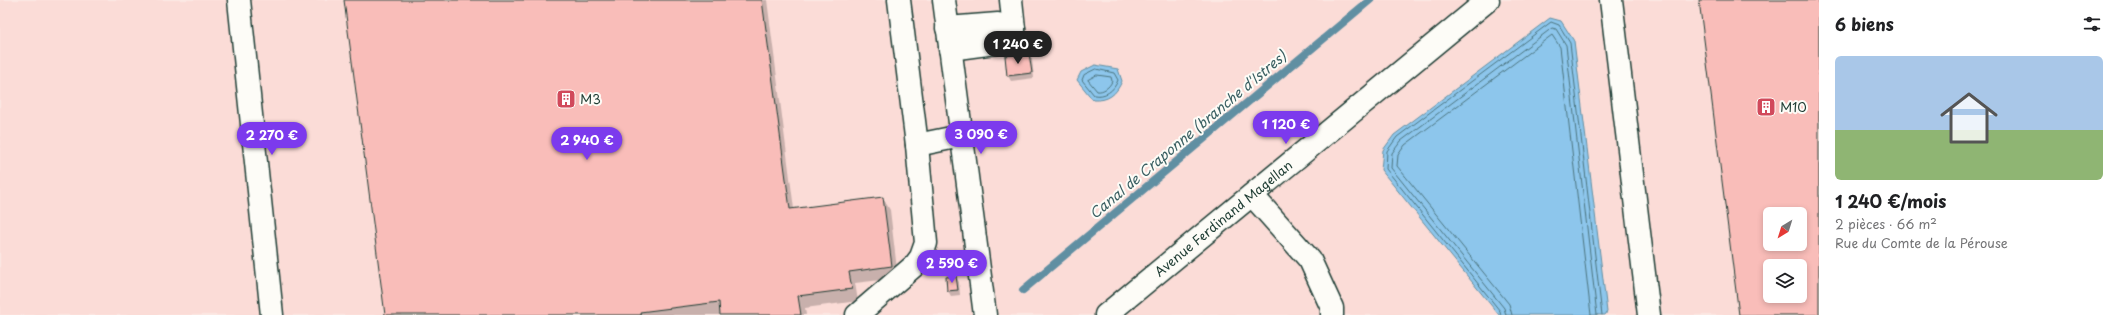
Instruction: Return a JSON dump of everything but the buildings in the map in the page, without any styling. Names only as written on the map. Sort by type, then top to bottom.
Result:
[{"type":"street","points":[[239,0],[272,315]]},
{"type":"street","points":[[857,315],[915,265],[924,250],[926,243],[917,145],[899,0]]},
{"type":"street","points":[[944,0],[984,315]]},
{"type":"street","points":[[949,39],[1002,42],[1014,29],[1011,0]]},
{"type":"street","name":"Avenue Ferdinand Magellan","points":[[1106,315],[1488,0]]},
{"type":"street","points":[[1612,0],[1649,315]]},
{"type":"street","points":[[917,145],[961,136]]},
{"type":"street","points":[[1252,195],[1310,260],[1332,308],[1332,315]]},
{"type":"shaded area","points":[[0,0],[1819,0],[1819,315],[0,315]]},
{"type":"water","points":[[1550,18],[1561,21],[1574,41],[1607,312],[1605,315],[1499,315],[1381,170],[1383,150],[1394,135]]},
{"type":"water","points":[[1095,65],[1118,69],[1122,81],[1117,90],[1111,96],[1098,100],[1093,100],[1077,80],[1081,72]]},
{"type":"waterway","name":"Canal de Craponne (branche d'Istres)","points":[[1023,290],[1370,0]]},
{"type":"place","name":"M3","points":[[566,99]]},
{"type":"place","name":"M10","points":[[1766,107]]}]
